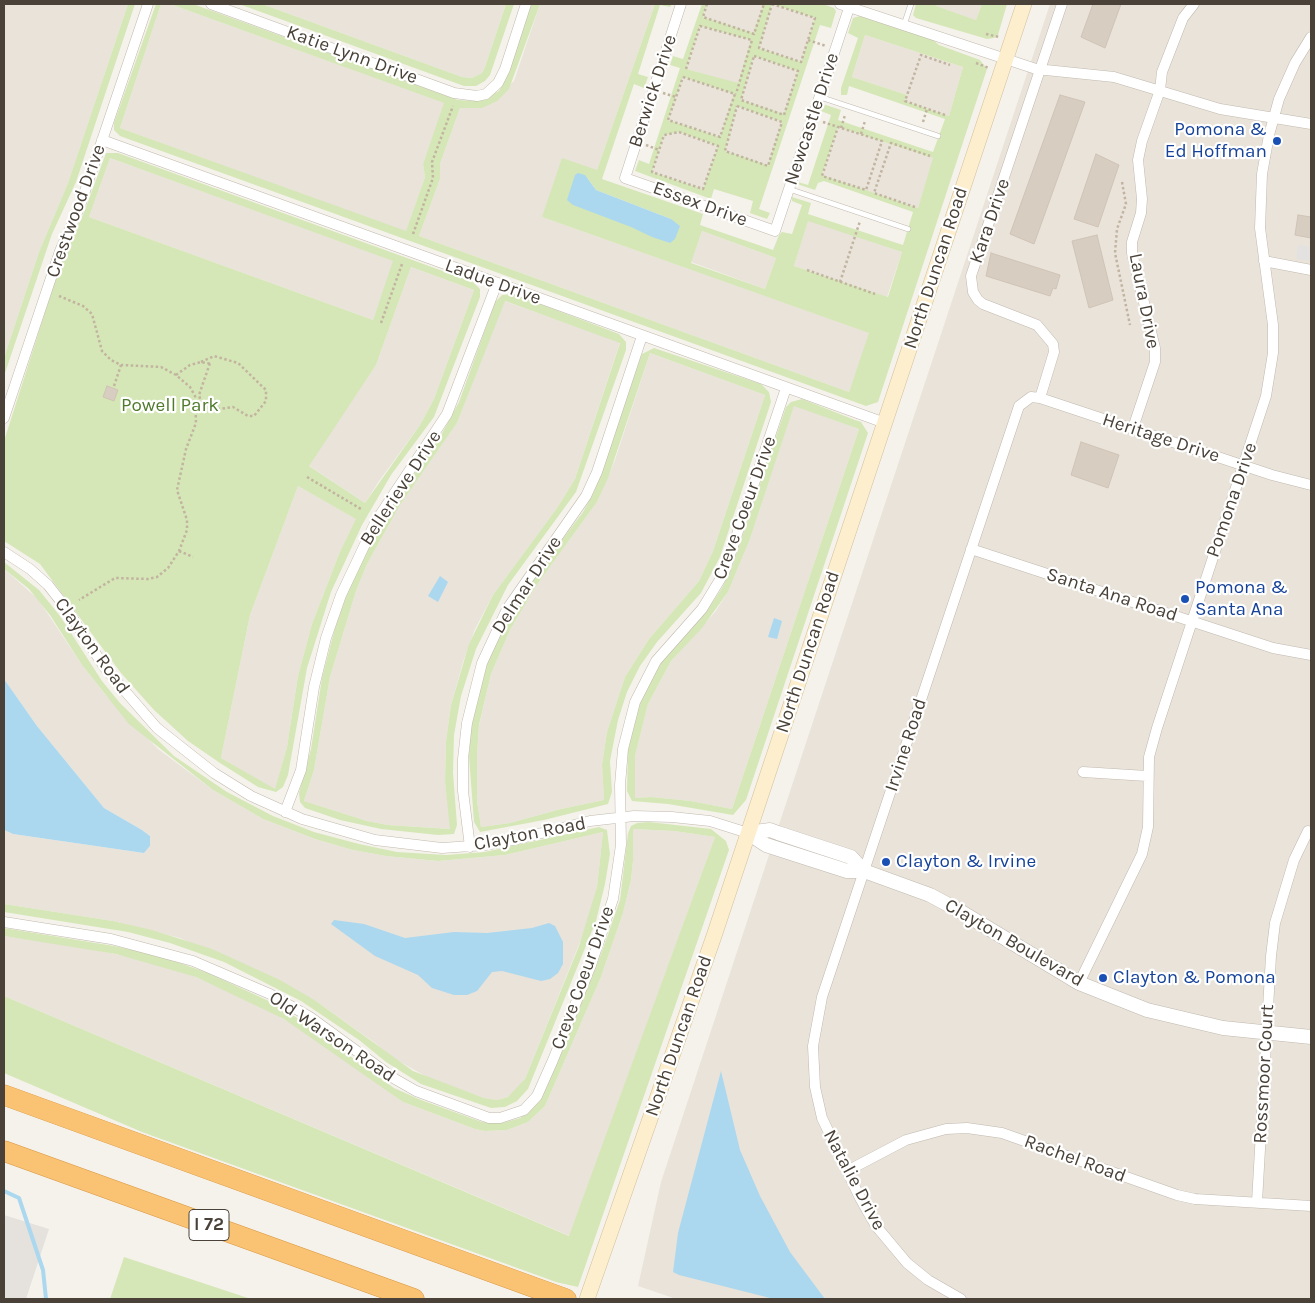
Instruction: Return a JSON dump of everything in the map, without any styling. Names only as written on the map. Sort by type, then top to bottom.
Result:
[{"type":"highway","points":[[4,1095],[566,1299]]},
{"type":"highway","name":"I 72","points":[[8,1153],[414,1299]]},
{"type":"main road","name":"North Duncan Road","points":[[587,1299],[714,936],[1024,4]]},
{"type":"street","name":"Crestwood Drive","points":[[4,418],[60,251],[80,206],[148,4]]},
{"type":"street","name":"Katie Lynn Drive","points":[[211,4],[454,93],[478,96],[493,89],[505,69],[526,4]]},
{"type":"street","name":"Berwick Drive","points":[[625,178],[681,4]]},
{"type":"street","name":"Kara Drive","points":[[1040,398],[1054,352],[1050,338],[1037,325],[983,304],[973,292],[971,276],[1062,4]]},
{"type":"street","name":"Laura Drive","points":[[1133,428],[1155,362],[1155,348],[1132,253],[1132,242],[1140,213],[1138,160],[1142,141],[1160,90],[1161,75],[1183,18],[1194,4]]},
{"type":"street","points":[[845,6],[1040,69],[1114,77],[1205,105],[1273,119],[1311,124]]},
{"type":"street","name":"Newcastle Drive","points":[[775,231],[835,49],[845,6]]},
{"type":"street","name":"Pomona Drive","points":[[1079,983],[1142,854],[1148,827],[1147,776],[1156,728],[1266,396],[1273,353],[1272,318],[1264,262],[1260,200],[1262,174],[1273,119],[1282,90],[1311,37]]},
{"type":"street","name":"Ladue Drive","points":[[102,140],[885,423]]},
{"type":"street","name":"Essex Drive","points":[[625,178],[775,231]]},
{"type":"street","points":[[1264,262],[1311,270]]},
{"type":"street","name":"Bellerieve Drive","points":[[285,812],[301,770],[314,687],[326,638],[341,595],[376,520],[447,414],[497,283]]},
{"type":"street","name":"Delmar Drive","points":[[470,846],[464,791],[463,759],[466,723],[482,663],[507,609],[586,496],[597,472],[642,336]]},
{"type":"street","name":"Creve Coeur Drive","points":[[514,1115],[524,1110],[537,1096],[604,932],[619,865],[622,749],[634,702],[656,661],[702,609],[724,573],[786,388]]},
{"type":"street","name":"Heritage Drive","points":[[1040,398],[1311,485]]},
{"type":"street","name":"Irvine Road","points":[[820,1112],[814,1072],[813,1046],[822,997],[1019,406],[1025,399],[1040,398]]},
{"type":"street","name":"Santa Ana Road","points":[[971,549],[1273,648],[1311,655]]},
{"type":"street","name":"Clayton Road","points":[[4,552],[30,569],[48,585],[66,608],[105,668],[157,728],[214,773],[251,796],[285,812],[332,829],[375,840],[407,845],[470,846],[518,840],[590,821],[620,817],[682,818],[710,821],[748,833]]},
{"type":"street","points":[[1083,772],[1147,776]]},
{"type":"street","name":"Clayton Boulevard","points":[[748,833],[770,830],[851,857],[864,871],[906,885],[958,910],[1079,983],[1147,1010],[1184,1021],[1268,1034],[1311,1037]]},
{"type":"street","name":"Rossmoor Court","points":[[1257,1202],[1271,956],[1275,923],[1294,860],[1308,831]]},
{"type":"street","name":"Old Warson Road","points":[[4,922],[111,938],[193,961],[270,994],[302,1012],[345,1041],[395,1079],[416,1091],[490,1118],[514,1115]]},
{"type":"street","name":"Natalie Drive","points":[[820,1112],[827,1131],[847,1171],[876,1226],[889,1244],[907,1263],[928,1280],[962,1299]]},
{"type":"street","name":"Rachel Road","points":[[847,1171],[906,1140],[946,1129],[967,1128],[1002,1133],[1178,1195],[1195,1199],[1311,1206]]},
{"type":"lane","points":[[904,25],[911,4]]},
{"type":"lane","points":[[820,96],[938,136]]},
{"type":"lane","points":[[789,189],[908,229]]},
{"type":"path","points":[[707,4],[703,17],[754,34],[764,4]]},
{"type":"path","points":[[772,4],[816,18],[808,40],[801,62],[759,48],[772,4]]},
{"type":"path","points":[[686,69],[700,26],[752,40],[738,84],[740,84],[720,137],[668,120],[683,77],[735,94],[730,109]]},
{"type":"path","points":[[808,40],[835,49]]},
{"type":"path","points":[[945,115],[905,101],[921,55],[950,65]]},
{"type":"path","points":[[754,56],[798,71],[784,115],[741,100],[745,83],[754,56]]},
{"type":"path","points":[[740,84],[745,83]]},
{"type":"path","points":[[413,234],[433,178],[432,162],[453,106]]},
{"type":"path","points":[[737,106],[782,122],[768,166],[725,152],[737,106]]},
{"type":"path","points":[[812,119],[840,127],[882,141],[866,190],[822,176],[840,127],[848,106]]},
{"type":"path","points":[[920,130],[927,109]]},
{"type":"path","points":[[861,134],[868,112]]},
{"type":"path","points":[[679,132],[718,146],[703,189],[652,172],[664,135],[679,132]]},
{"type":"path","points":[[915,206],[874,193],[891,143],[930,156]]},
{"type":"path","points":[[840,282],[862,214]]},
{"type":"path","points":[[381,323],[402,264]]},
{"type":"path","points":[[807,270],[875,294]]},
{"type":"path","points":[[59,296],[83,306],[92,314],[102,350],[111,360],[120,365],[161,367],[176,375],[190,387],[206,408],[218,410],[233,407],[250,417],[262,409],[267,395],[266,390],[238,363],[214,356],[190,365],[176,375]]},
{"type":"path","points":[[79,600],[115,578],[148,579],[156,577],[168,568],[179,551],[187,530],[187,520],[177,490],[186,449],[196,423],[197,396],[211,364],[201,362]]},
{"type":"path","points":[[114,386],[120,365]]},
{"type":"path","points":[[307,477],[361,509]]},
{"type":"path","points":[[179,551],[188,557],[193,557]]},
{"type":"shaded area","points":[[4,4],[128,4],[68,183],[39,252],[4,358]]},
{"type":"shaded area","points":[[161,4],[170,4],[445,103],[423,164],[425,177],[406,232],[120,128]]},
{"type":"shaded area","points":[[262,4],[506,4],[485,67],[482,73],[472,78],[462,77]]},
{"type":"shaded area","points":[[540,4],[655,4],[597,170],[542,217],[870,333],[849,392],[419,236],[440,179],[440,164],[460,108],[482,108],[514,81]]},
{"type":"shaded area","points":[[707,4],[764,4],[754,34],[703,17]]},
{"type":"shaded area","points":[[772,4],[815,18],[801,62],[759,48]]},
{"type":"shaded area","points":[[936,4],[982,4],[976,20],[935,6]]},
{"type":"shaded area","points":[[1050,4],[1311,4],[1311,1299],[676,1299],[638,1286],[661,1182]]},
{"type":"shaded area","points":[[700,26],[752,40],[738,84],[686,69]]},
{"type":"shaded area","points":[[865,35],[963,67],[949,116],[905,101],[907,95],[852,77]]},
{"type":"shaded area","points":[[754,56],[798,71],[784,115],[741,100]]},
{"type":"shaded area","points":[[683,77],[735,94],[720,137],[668,120]]},
{"type":"shaded area","points":[[737,106],[782,122],[768,166],[725,151]]},
{"type":"shaded area","points":[[838,127],[934,158],[918,208],[822,176]]},
{"type":"shaded area","points":[[679,132],[718,146],[703,189],[652,172],[664,135]]},
{"type":"shaded area","points":[[110,158],[394,261],[373,320],[89,217]]},
{"type":"shaded area","points":[[808,220],[902,252],[887,297],[794,266]]},
{"type":"shaded area","points":[[702,231],[776,258],[765,289],[691,262]]},
{"type":"shaded area","points":[[1298,245],[1311,247],[1311,261],[1296,259]]},
{"type":"shaded area","points":[[411,267],[474,290],[434,399],[420,425],[365,503],[308,465],[376,365]]},
{"type":"shaded area","points":[[504,301],[620,342],[575,479],[557,508],[493,595],[475,629],[463,662],[451,705],[446,741],[445,782],[451,829],[388,825],[367,821],[304,801],[314,770],[330,677],[356,591],[367,564],[400,505],[457,423]]},
{"type":"shaded area","points":[[650,353],[765,395],[713,551],[699,581],[649,639],[625,677],[607,732],[602,765],[604,800],[510,823],[481,827],[477,801],[477,756],[479,726],[491,674],[510,630],[536,586],[597,502],[615,460]]},
{"type":"shaded area","points":[[794,405],[859,429],[732,809],[691,801],[651,797],[635,798],[635,756],[648,704],[671,661],[715,612],[728,592],[750,539]]},
{"type":"shaded area","points":[[298,486],[357,519],[339,554],[312,624],[298,676],[287,747],[275,790],[221,758],[250,615]]},
{"type":"shaded area","points":[[4,569],[38,599],[82,665],[105,694],[158,749],[213,790],[263,819],[315,839],[353,850],[386,856],[438,861],[505,855],[603,832],[597,887],[590,917],[525,1079],[518,1089],[508,1097],[497,1100],[484,1098],[429,1078],[393,1058],[316,1001],[180,938],[113,921],[4,904],[4,830],[13,834],[144,853],[150,846],[150,836],[104,808],[37,726],[4,679]]},
{"type":"shaded area","points":[[633,829],[674,831],[715,837],[570,1236],[4,996],[4,936],[82,947],[148,961],[196,977],[263,1007],[308,1033],[403,1102],[475,1129],[485,1131],[507,1130],[528,1122],[545,1106],[601,977],[623,913],[631,880]]},
{"type":"shaded area","points":[[4,1215],[49,1229],[26,1299],[4,1299]]},
{"type":"green space","points":[[128,4],[135,4],[76,182],[52,234],[4,376],[4,358],[39,252],[68,183]]},
{"type":"green space","points":[[156,4],[161,4],[120,128],[406,231],[425,177],[423,164],[444,103],[170,4],[193,4],[458,100],[475,101],[499,91],[506,78],[531,4],[540,4],[509,89],[497,101],[482,108],[460,108],[440,164],[440,179],[419,236],[849,392],[869,333],[542,217],[562,158],[597,170],[655,4],[672,4],[670,7],[660,5],[638,74],[648,77],[644,88],[634,84],[602,179],[703,214],[700,225],[773,250],[782,232],[792,234],[802,205],[792,201],[792,197],[811,203],[808,214],[903,245],[913,212],[824,181],[818,183],[815,190],[797,184],[798,182],[808,185],[831,115],[821,111],[823,104],[841,110],[838,120],[933,152],[945,119],[849,86],[847,95],[841,95],[841,88],[858,38],[848,33],[853,18],[860,16],[933,40],[939,45],[980,60],[987,69],[878,402],[866,406],[120,136],[114,130],[114,123]],"holes":[[[865,35],[963,67],[949,116],[905,101],[907,95],[852,77]],[[838,127],[933,158],[918,208],[822,175]],[[585,175],[596,190],[671,219],[670,243],[611,218]],[[808,221],[902,252],[888,297],[794,266]],[[702,231],[776,258],[765,289],[691,263]]]},
{"type":"green space","points":[[239,4],[262,4],[462,77],[472,78],[482,73],[485,67],[506,4],[514,4],[490,75],[485,81],[476,86],[464,86]]},
{"type":"green space","points":[[702,4],[707,4],[703,17],[753,33],[764,4],[772,4],[823,4],[834,8],[836,11],[831,28],[820,25],[759,209],[770,213],[767,219],[750,213],[753,201],[714,189],[711,199],[635,171],[639,160],[649,164],[680,68],[670,65],[673,56],[683,59]],"holes":[[[772,4],[815,18],[801,62],[759,48]],[[700,26],[751,40],[738,83],[686,69]],[[754,56],[798,71],[784,114],[741,100]],[[683,77],[734,94],[720,137],[668,120]],[[737,106],[782,122],[768,165],[725,151]],[[679,132],[718,146],[703,189],[652,172],[664,135]]]},
{"type":"green space","points":[[916,4],[936,4],[936,6],[976,20],[982,4],[1007,4],[998,35],[987,39],[916,18],[913,15]]},
{"type":"green space","name":"Powell Park","points":[[106,153],[118,153],[473,282],[480,289],[480,297],[434,417],[391,475],[362,525],[331,592],[307,668],[288,775],[283,787],[276,792],[258,787],[220,763],[188,741],[154,710],[121,673],[40,564],[4,541],[4,441],[63,256],[83,215]],"holes":[[[110,158],[393,261],[373,320],[89,217]],[[411,267],[474,290],[434,399],[420,425],[365,503],[309,466],[376,365]],[[298,486],[356,519],[339,554],[312,624],[298,676],[287,747],[275,789],[221,758],[250,615]]]},
{"type":"green space","points":[[514,294],[619,334],[626,342],[626,350],[576,492],[508,585],[476,649],[461,696],[454,735],[453,773],[457,825],[454,834],[438,835],[381,829],[340,820],[305,808],[300,802],[299,793],[311,749],[322,678],[336,624],[352,580],[384,517],[440,437],[459,402],[495,302],[502,295]],"holes":[[[505,301],[620,343],[575,479],[557,508],[493,595],[469,644],[451,705],[446,741],[445,782],[450,829],[388,825],[367,821],[304,801],[314,770],[330,677],[356,591],[367,564],[400,505],[457,423]]]},
{"type":"green space","points":[[654,348],[761,384],[769,392],[771,402],[720,557],[701,593],[657,642],[640,666],[627,692],[618,720],[610,761],[612,792],[608,804],[544,820],[480,832],[474,822],[469,756],[471,726],[484,673],[493,647],[525,589],[583,512],[594,492],[642,354]],"holes":[[[650,353],[765,395],[713,551],[699,581],[649,639],[625,677],[607,732],[602,765],[604,800],[510,823],[481,827],[477,801],[479,725],[491,674],[510,630],[536,586],[597,502],[608,478]]]},
{"type":"green space","points":[[802,399],[861,422],[868,433],[746,800],[733,815],[668,804],[632,801],[627,791],[628,747],[638,706],[657,666],[708,609],[722,588],[732,567],[786,407],[791,402]],"holes":[[[794,406],[859,429],[732,809],[691,801],[651,797],[635,798],[635,756],[648,704],[671,661],[702,628],[728,592],[750,539]]]},
{"type":"green space","points":[[4,562],[39,590],[60,616],[102,681],[120,703],[174,756],[227,792],[273,816],[314,832],[359,844],[397,852],[446,855],[485,852],[599,827],[607,830],[610,854],[596,921],[528,1089],[517,1101],[505,1107],[491,1108],[421,1084],[386,1062],[359,1040],[301,1001],[224,962],[170,943],[128,932],[4,912],[4,904],[113,921],[152,930],[212,949],[280,980],[316,1001],[413,1071],[484,1098],[497,1100],[508,1097],[525,1079],[579,946],[597,887],[603,832],[505,855],[438,861],[386,856],[353,850],[315,839],[263,819],[213,790],[129,724],[82,665],[50,615],[29,589],[4,569]]},
{"type":"green space","points":[[649,822],[711,829],[726,841],[729,850],[578,1287],[556,1282],[142,1132],[4,1073],[4,996],[569,1236],[715,837],[674,831],[633,829],[631,880],[623,913],[601,977],[545,1106],[528,1122],[507,1130],[485,1131],[475,1129],[403,1102],[284,1019],[196,977],[116,954],[4,936],[4,928],[114,946],[160,956],[208,973],[271,1002],[299,1019],[394,1088],[482,1122],[502,1123],[520,1118],[540,1101],[601,954],[620,900],[628,833],[631,826],[637,823]]},
{"type":"green space","points":[[124,1257],[251,1299],[110,1299]]},
{"type":"water","points":[[578,173],[585,175],[596,190],[671,219],[680,226],[675,239],[670,243],[652,237],[573,205],[567,200],[575,175]]},
{"type":"water","points":[[440,576],[448,582],[438,602],[428,596]]},
{"type":"water","points":[[774,618],[782,621],[777,639],[768,637]]},
{"type":"water","points":[[4,679],[37,726],[104,808],[150,836],[150,846],[144,853],[13,834],[4,830]]},
{"type":"water","points":[[334,920],[364,924],[405,938],[454,932],[487,933],[532,928],[549,923],[555,926],[563,942],[563,964],[558,973],[550,979],[541,981],[502,971],[492,972],[477,991],[467,995],[454,995],[432,988],[418,975],[375,956],[331,924]]},
{"type":"water","points":[[721,1071],[740,1150],[760,1196],[790,1252],[825,1299],[774,1299],[673,1272],[678,1233]]},
{"type":"building","points":[[1093,4],[1121,4],[1105,48],[1081,37]]},
{"type":"building","points":[[1060,95],[1085,102],[1034,244],[1010,234]]},
{"type":"building","points":[[1096,154],[1119,165],[1098,227],[1074,219]]},
{"type":"building","points":[[1298,215],[1311,217],[1311,238],[1295,235]]},
{"type":"building","points":[[1097,235],[1113,300],[1089,308],[1072,241]]},
{"type":"building","points":[[991,253],[1060,275],[1056,289],[1053,288],[1050,296],[986,276]]},
{"type":"building","points":[[107,386],[118,390],[114,401],[103,397]]},
{"type":"building","points":[[1081,442],[1119,455],[1108,488],[1071,475]]},
{"type":"waterway","points":[[4,1191],[19,1198],[43,1270],[46,1299]]},
{"type":"place","name":"Pomona & Ed Hoffman","points":[[1277,141]]},
{"type":"place","name":"Pomona & Santa Ana","points":[[1185,599]]},
{"type":"place","name":"Clayton & Irvine","points":[[886,862]]},
{"type":"place","name":"Clayton & Pomona","points":[[1103,978]]}]
